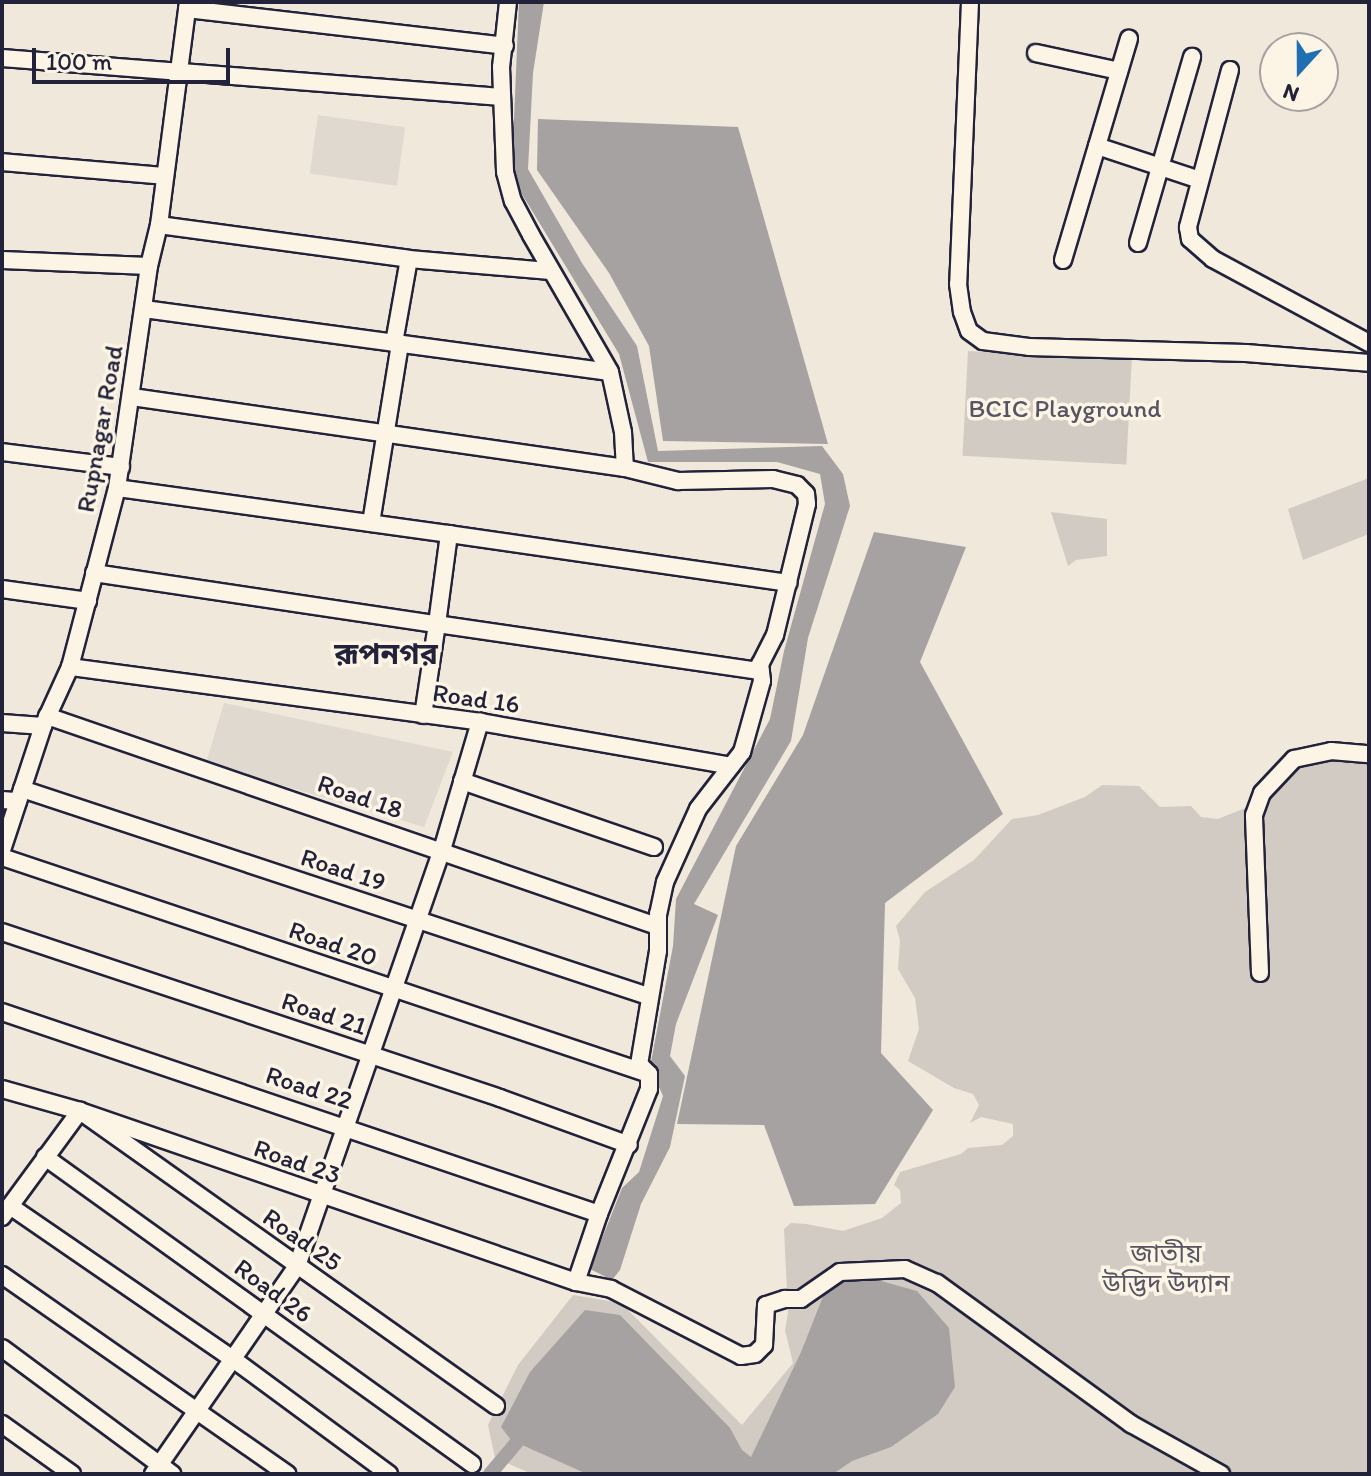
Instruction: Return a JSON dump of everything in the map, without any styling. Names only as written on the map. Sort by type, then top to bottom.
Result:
[{"type":"street","points":[[508,2],[501,67],[505,172],[513,201],[610,372],[623,432],[625,468]]},
{"type":"street","points":[[970,2],[958,284],[962,312],[969,331],[983,341],[1014,346],[1246,353],[1369,363]]},
{"type":"street","points":[[188,6],[505,46]]},
{"type":"street","name":"Rupnagar Road","points":[[2,850],[14,797],[70,667],[117,488],[149,266],[159,225],[188,6]]},
{"type":"street","points":[[1063,260],[1129,39]]},
{"type":"street","points":[[1036,53],[1119,71]]},
{"type":"street","points":[[1138,243],[1192,57]]},
{"type":"street","points":[[3,62],[181,70],[501,97]]},
{"type":"street","points":[[1230,70],[1188,227],[1190,239],[1200,250],[1369,343]]},
{"type":"street","points":[[1097,146],[1200,180]]},
{"type":"street","points":[[2,162],[164,176]]},
{"type":"street","points":[[159,225],[409,259],[550,271]]},
{"type":"street","points":[[371,523],[409,259]]},
{"type":"street","points":[[2,260],[149,266]]},
{"type":"street","points":[[144,309],[610,372]]},
{"type":"street","points":[[132,397],[625,468],[678,481],[761,479],[797,485],[806,494],[807,504],[788,583],[775,635],[760,664],[762,681],[742,752],[698,809],[665,882],[657,926],[658,951],[639,1064],[649,1074],[649,1089],[599,1214],[576,1282]]},
{"type":"street","points":[[2,452],[121,467]]},
{"type":"street","points":[[117,488],[788,583]]},
{"type":"street","points":[[423,715],[449,534]]},
{"type":"street","points":[[94,573],[761,671]]},
{"type":"street","points":[[2,589],[88,601]]},
{"type":"street","name":"Road 16","points":[[70,667],[480,722],[731,766]]},
{"type":"street","name":"Road 18","points":[[2,723],[45,721],[442,850],[657,926]]},
{"type":"street","points":[[2,1348],[161,1471],[197,1408],[297,1266],[442,850],[480,722]]},
{"type":"street","points":[[1260,973],[1254,815],[1262,793],[1294,759],[1331,751],[1369,754]]},
{"type":"street","points":[[462,781],[654,847]]},
{"type":"street","name":"Road 19","points":[[14,797],[416,919],[648,996]]},
{"type":"street","name":"Road 20","points":[[2,857],[649,1074]]},
{"type":"street","name":"Road 21","points":[[2,932],[372,1055],[629,1145]]},
{"type":"street","name":"Road 22","points":[[2,1012],[347,1126],[599,1214]]},
{"type":"street","name":"Road 23","points":[[2,1089],[80,1111],[576,1282],[611,1289],[741,1356],[755,1354],[764,1345],[766,1305],[785,1299],[801,1299],[840,1272],[905,1269],[948,1290],[1131,1424],[1221,1474]]},
{"type":"street","points":[[80,1111],[6,1212],[233,1359],[389,1474]]},
{"type":"street","name":"Road 25","points":[[80,1111],[496,1406]]},
{"type":"street","name":"Road 26","points":[[45,1157],[472,1464]]},
{"type":"street","points":[[2,1275],[197,1408],[287,1474]]},
{"type":"street","points":[[2,1424],[72,1474]]},
{"type":"shaded area","points":[[519,2],[544,2],[533,73],[528,169],[582,263],[637,346],[658,451],[822,446],[843,474],[850,506],[808,638],[791,741],[694,904],[718,915],[676,1024],[670,1056],[685,1076],[670,1147],[641,1204],[620,1270],[612,1280],[590,1269],[622,1188],[639,1172],[663,1096],[650,1067],[673,946],[676,899],[770,719],[784,651],[825,504],[820,474],[777,462],[648,462],[619,354],[517,186],[512,165]]},
{"type":"shaded area","points":[[318,115],[405,127],[397,186],[310,173]]},
{"type":"shaded area","points":[[538,119],[738,127],[828,444],[663,441],[649,346],[609,273],[537,170]]},
{"type":"shaded area","points":[[874,532],[966,547],[920,662],[1003,814],[885,903],[881,1053],[933,1110],[875,1204],[794,1206],[764,1125],[677,1124],[736,846],[803,735]]},
{"type":"shaded area","points":[[224,703],[453,752],[424,827],[206,763]]},
{"type":"shaded area","points":[[848,1279],[881,1281],[917,1291],[949,1328],[955,1387],[938,1414],[891,1447],[852,1461],[833,1474],[587,1474],[511,1440],[501,1427],[530,1372],[585,1310],[620,1315],[730,1428],[742,1450],[751,1457],[801,1352],[826,1289]]},
{"type":"green space","name":"BCIC Playground","points":[[968,351],[1132,360],[1126,464],[963,456]]},
{"type":"green space","points":[[1369,478],[1369,534],[1303,560],[1288,509]]},
{"type":"green space","points":[[1051,512],[1107,519],[1107,556],[1076,560],[1068,566]]},
{"type":"green space","name":"জাতীয় উদ্ভিদ উদ্যান","points":[[1312,758],[1369,760],[1369,1474],[532,1474],[495,1458],[488,1425],[518,1365],[573,1295],[621,1303],[742,1425],[793,1363],[785,1330],[788,1313],[784,1229],[791,1223],[843,1231],[882,1218],[901,1203],[900,1190],[894,1185],[900,1172],[961,1154],[968,1148],[1002,1145],[1013,1136],[1013,1124],[981,1117],[970,1123],[979,1105],[973,1094],[954,1088],[908,1061],[919,1029],[915,998],[898,969],[900,940],[896,926],[925,892],[974,860],[1012,819],[1038,815],[1085,797],[1102,785],[1139,786],[1160,807],[1191,806],[1201,817],[1218,819],[1265,800],[1282,774]]},
{"type":"waterway","points":[[490,1474],[527,1430]]},
{"type":"district","name":"রূপনগর","points":[[386,654]]}]
